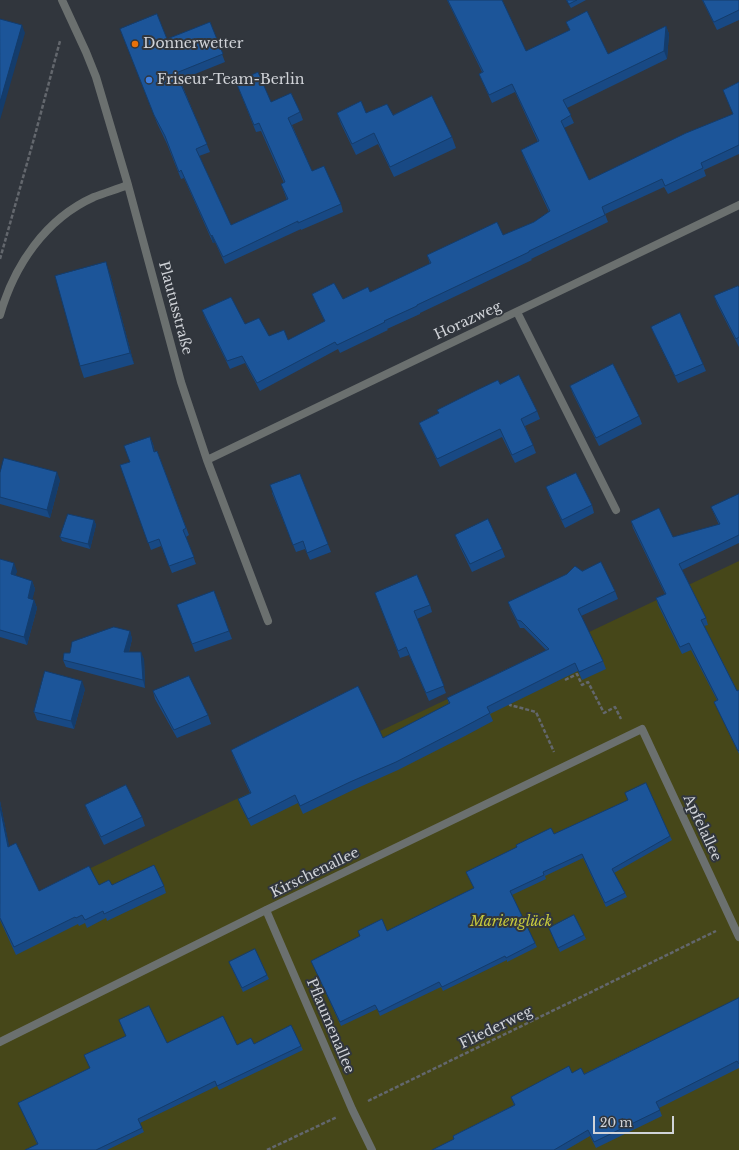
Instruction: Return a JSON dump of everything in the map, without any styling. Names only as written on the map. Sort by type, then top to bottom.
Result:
[{"type":"street","name":"Plautusstraße","points":[[62,0],[96,77],[128,186],[181,382],[207,460],[268,621]]},
{"type":"street","points":[[0,315],[4,299],[13,280],[25,257],[37,240],[74,208],[94,197],[128,186]]},
{"type":"street","name":"Horazweg","points":[[207,460],[739,206]]},
{"type":"street","points":[[517,312],[616,510]]},
{"type":"street","name":"Kirschenallee","points":[[0,1042],[266,910],[642,729]]},
{"type":"street","name":"Apfelallee","points":[[642,729],[739,937]]},
{"type":"street","name":"Pflaumenallee","points":[[266,910],[352,1109],[372,1150]]},
{"type":"path","points":[[0,259],[62,34]]},
{"type":"path","points":[[565,680],[577,674],[582,685],[588,682],[604,713],[615,707],[629,736]]},
{"type":"path","points":[[508,700],[510,705],[536,712],[562,768]]},
{"type":"path","name":"Fliederweg","points":[[267,1150],[733,923]]},
{"type":"green space","name":"Marienglück","points":[[739,561],[739,1150],[0,1150],[0,911]]},
{"type":"building","points":[[448,0],[502,0],[526,51],[570,30],[566,22],[587,11],[608,54],[666,26],[664,51],[563,100],[571,115],[561,121],[589,180],[686,133],[733,114],[723,90],[739,82],[739,145],[701,163],[703,168],[665,186],[662,179],[602,207],[605,215],[337,345],[335,342],[257,383],[242,356],[227,361],[202,310],[231,297],[245,324],[259,318],[269,336],[284,330],[288,340],[325,321],[312,294],[334,283],[343,299],[368,287],[370,292],[431,263],[427,255],[497,222],[503,235],[534,222],[550,211],[521,150],[539,141],[512,84],[489,95],[479,74],[483,72]]},
{"type":"building","points":[[567,0],[577,0],[569,4]]},
{"type":"building","points":[[703,0],[739,0],[739,10],[714,22]]},
{"type":"building","points":[[157,14],[167,39],[210,22],[223,54],[176,73],[207,144],[196,149],[231,225],[288,199],[281,184],[285,182],[259,123],[254,125],[236,82],[258,72],[271,102],[291,93],[300,112],[288,118],[312,171],[324,166],[341,204],[298,223],[298,221],[223,257],[212,235],[211,236],[181,170],[179,172],[165,136],[154,115],[120,29]]},
{"type":"building","points":[[0,19],[22,25],[0,102]]},
{"type":"building","points":[[432,96],[452,137],[390,167],[374,133],[352,144],[337,113],[361,101],[366,113],[387,104],[393,115]]},
{"type":"building","points":[[106,262],[130,353],[80,366],[55,276]]},
{"type":"building","points":[[738,286],[739,337],[736,339],[714,296]]},
{"type":"building","points":[[680,313],[703,364],[675,376],[651,327]]},
{"type":"building","points":[[613,364],[639,416],[596,438],[570,386]]},
{"type":"building","points":[[519,375],[537,411],[521,419],[533,445],[512,455],[500,429],[437,459],[419,423],[439,413],[437,410],[477,390],[498,380],[500,384]]},
{"type":"building","points":[[150,437],[154,452],[157,451],[186,528],[183,530],[194,557],[169,566],[159,539],[148,543],[120,465],[130,462],[124,446]]},
{"type":"building","points":[[4,458],[57,472],[47,510],[0,497],[0,473]]},
{"type":"building","points":[[576,473],[592,505],[562,520],[546,487]]},
{"type":"building","points":[[300,474],[328,544],[307,553],[303,541],[293,545],[270,485]]},
{"type":"building","points":[[739,494],[739,535],[679,564],[706,618],[701,620],[737,691],[739,690],[738,751],[714,702],[718,700],[689,643],[680,647],[656,598],[666,594],[631,521],[659,508],[673,537],[720,524],[711,507]]},
{"type":"building","points":[[68,514],[94,520],[88,544],[60,537]]},
{"type":"building","points":[[488,519],[502,549],[470,564],[455,535]]},
{"type":"building","points":[[0,559],[14,563],[11,574],[32,581],[28,598],[34,600],[24,637],[0,630]]},
{"type":"building","points":[[601,562],[615,591],[578,609],[603,661],[579,672],[575,663],[487,707],[490,713],[396,762],[300,806],[295,795],[248,819],[238,799],[251,793],[231,750],[358,686],[383,738],[450,703],[447,698],[549,649],[521,621],[517,620],[508,602],[567,574],[575,566],[582,571]]},
{"type":"building","points":[[417,575],[430,605],[414,611],[444,686],[426,693],[406,647],[398,651],[375,593]]},
{"type":"building","points":[[214,591],[229,631],[192,644],[177,605]]},
{"type":"building","points":[[114,627],[130,631],[124,652],[141,652],[143,680],[63,660],[64,653],[70,653],[72,642]]},
{"type":"building","points":[[45,671],[82,681],[71,721],[34,712]]},
{"type":"building","points":[[189,676],[208,715],[174,730],[153,691]]},
{"type":"building","points":[[646,783],[670,836],[612,869],[625,893],[605,903],[582,854],[543,872],[544,875],[510,891],[535,943],[442,987],[439,982],[379,1012],[375,1005],[340,1022],[311,961],[360,936],[358,931],[382,919],[387,931],[474,888],[466,872],[517,847],[516,845],[551,828],[554,834],[628,800],[625,793]]},
{"type":"building","points":[[126,785],[142,817],[101,837],[85,805]]},
{"type":"building","points":[[0,807],[8,847],[16,843],[39,891],[89,866],[99,885],[109,880],[112,885],[154,865],[164,886],[104,914],[103,911],[85,920],[82,915],[76,918],[75,917],[14,947],[0,918]]},
{"type":"building","points":[[574,915],[584,935],[558,948],[549,928]]},
{"type":"building","points":[[255,949],[267,975],[242,988],[229,962]]},
{"type":"building","points":[[739,998],[739,1064],[737,1061],[656,1102],[660,1110],[594,1142],[588,1130],[554,1150],[432,1150],[454,1139],[453,1136],[515,1105],[511,1097],[569,1066],[572,1073],[581,1068],[584,1074]]},
{"type":"building","points":[[149,1006],[167,1043],[223,1016],[237,1045],[251,1038],[254,1044],[291,1025],[301,1046],[217,1086],[215,1081],[138,1119],[142,1128],[96,1150],[25,1150],[38,1144],[18,1103],[90,1068],[84,1055],[126,1036],[119,1020]]},
{"type":"place","name":"Donnerwetter","points":[[135,44]]},
{"type":"place","name":"Friseur-Team-Berlin","points":[[149,80]]}]
